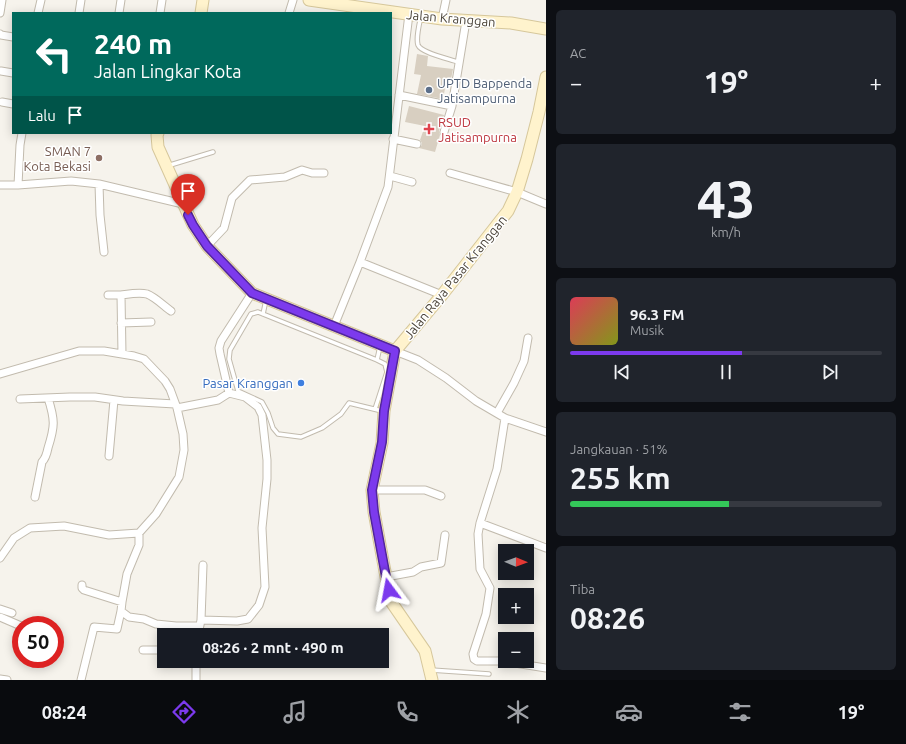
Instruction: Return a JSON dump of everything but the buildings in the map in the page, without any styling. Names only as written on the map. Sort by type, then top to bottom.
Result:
[{"type":"main road","points":[[201,12],[203,0]]},
{"type":"main road","name":"Jalan Kranggan","points":[[309,0],[442,19],[511,23],[546,29]]},
{"type":"main road","name":"Jalan Raya Pasar Kranggan","points":[[431,675],[425,651],[392,603],[386,577],[374,512],[372,490],[382,442],[380,410],[395,351],[442,295],[508,211],[517,192],[527,159],[546,78]]},
{"type":"main road","points":[[158,134],[158,146],[193,225],[207,246],[252,293],[395,351]]},
{"type":"street","points":[[0,13],[2,0]]},
{"type":"street","points":[[38,12],[41,0]]},
{"type":"street","points":[[79,12],[81,0]]},
{"type":"street","points":[[118,12],[121,0]]},
{"type":"street","points":[[160,12],[162,0]]},
{"type":"street","points":[[289,12],[293,0]]},
{"type":"street","points":[[442,19],[446,0]]},
{"type":"street","points":[[334,326],[386,193],[390,176],[393,139],[409,14]]},
{"type":"street","points":[[444,132],[452,106],[458,62],[466,21]]},
{"type":"street","points":[[0,34],[12,37]]},
{"type":"street","points":[[1,71],[12,73]]},
{"type":"street","points":[[399,95],[452,106]]},
{"type":"street","points":[[2,102],[12,104]]},
{"type":"street","points":[[18,185],[22,134]]},
{"type":"street","points":[[393,139],[417,144]]},
{"type":"street","points":[[207,246],[224,228],[232,198],[250,180],[285,177],[302,170],[312,173],[324,173]]},
{"type":"street","points":[[450,173],[517,192],[546,204]]},
{"type":"street","points":[[390,176],[412,182]]},
{"type":"street","points":[[0,185],[70,182],[99,184],[183,204]]},
{"type":"street","points":[[99,184],[100,215],[104,252]]},
{"type":"street","points":[[360,262],[442,295]]},
{"type":"street","points":[[229,393],[219,348],[221,341],[252,293]]},
{"type":"street","points":[[108,295],[147,294],[162,303],[171,311]]},
{"type":"street","points":[[121,295],[122,354]]},
{"type":"street","points":[[121,322],[151,322]]},
{"type":"street","points":[[497,413],[514,383],[524,361],[528,338]]},
{"type":"street","points":[[0,374],[79,351],[104,351],[144,359],[165,381],[170,389],[183,434],[184,450],[179,477],[156,514],[139,532],[109,535],[64,526],[30,528],[14,538],[0,558]]},
{"type":"street","points":[[395,351],[418,360],[446,378],[476,401],[505,418],[546,432]]},
{"type":"street","points":[[20,399],[95,397],[176,406],[218,400],[229,393],[244,397],[258,407],[262,415],[267,460],[267,479],[262,528],[265,587],[259,606],[248,619],[176,626],[156,624],[144,619],[129,617],[122,611]]},
{"type":"street","points":[[35,497],[42,462],[46,458],[54,427],[53,414],[48,398]]},
{"type":"street","points":[[109,456],[114,400]]},
{"type":"street","points":[[505,418],[497,469],[478,534],[480,569],[490,588],[486,614],[473,654],[474,659],[477,661],[502,661],[546,668]]},
{"type":"street","points":[[372,490],[425,490],[441,496]]},
{"type":"street","points":[[480,523],[546,548]]},
{"type":"street","points":[[81,680],[94,627],[117,629],[122,611],[122,602],[127,574],[139,545],[139,532]]},
{"type":"street","points":[[386,577],[413,572],[422,567],[440,563],[445,535]]},
{"type":"street","points":[[199,628],[203,565]]},
{"type":"street","points":[[82,585],[84,590],[122,602]]},
{"type":"street","points":[[0,609],[12,613]]},
{"type":"street","points":[[0,616],[12,622]]},
{"type":"street","points":[[143,650],[157,650]]},
{"type":"street","points":[[196,668],[196,680]]},
{"type":"street","points":[[0,679],[7,680]]},
{"type":"lane","points":[[421,16],[417,40],[418,46],[426,52],[458,62]]},
{"type":"lane","points":[[166,166],[213,152]]},
{"type":"lane","points":[[263,314],[266,299]]},
{"type":"lane","points":[[258,312],[377,360],[384,364],[387,372],[380,410],[349,403],[341,414],[322,428],[301,436],[278,434],[273,428],[268,413],[262,402],[238,391],[229,359],[230,350],[251,314],[258,312]]},
{"type":"lane","points":[[377,360],[379,344]]},
{"type":"lane","points":[[431,675],[489,674]]},
{"type":"place","name":"UPTD Bappenda Jatisampurna","points":[[429,90]]},
{"type":"place","name":"RSUD Jatisampurna","points":[[429,129]]},
{"type":"place","name":"SMAN 7 Kota Bekasi","points":[[99,158]]},
{"type":"place","name":"Pasar Kranggan","points":[[301,383]]},
{"type":"route","points":[[188,215],[207,246],[252,293],[395,351],[384,411],[382,442],[372,490],[374,512],[389,590]]}]
